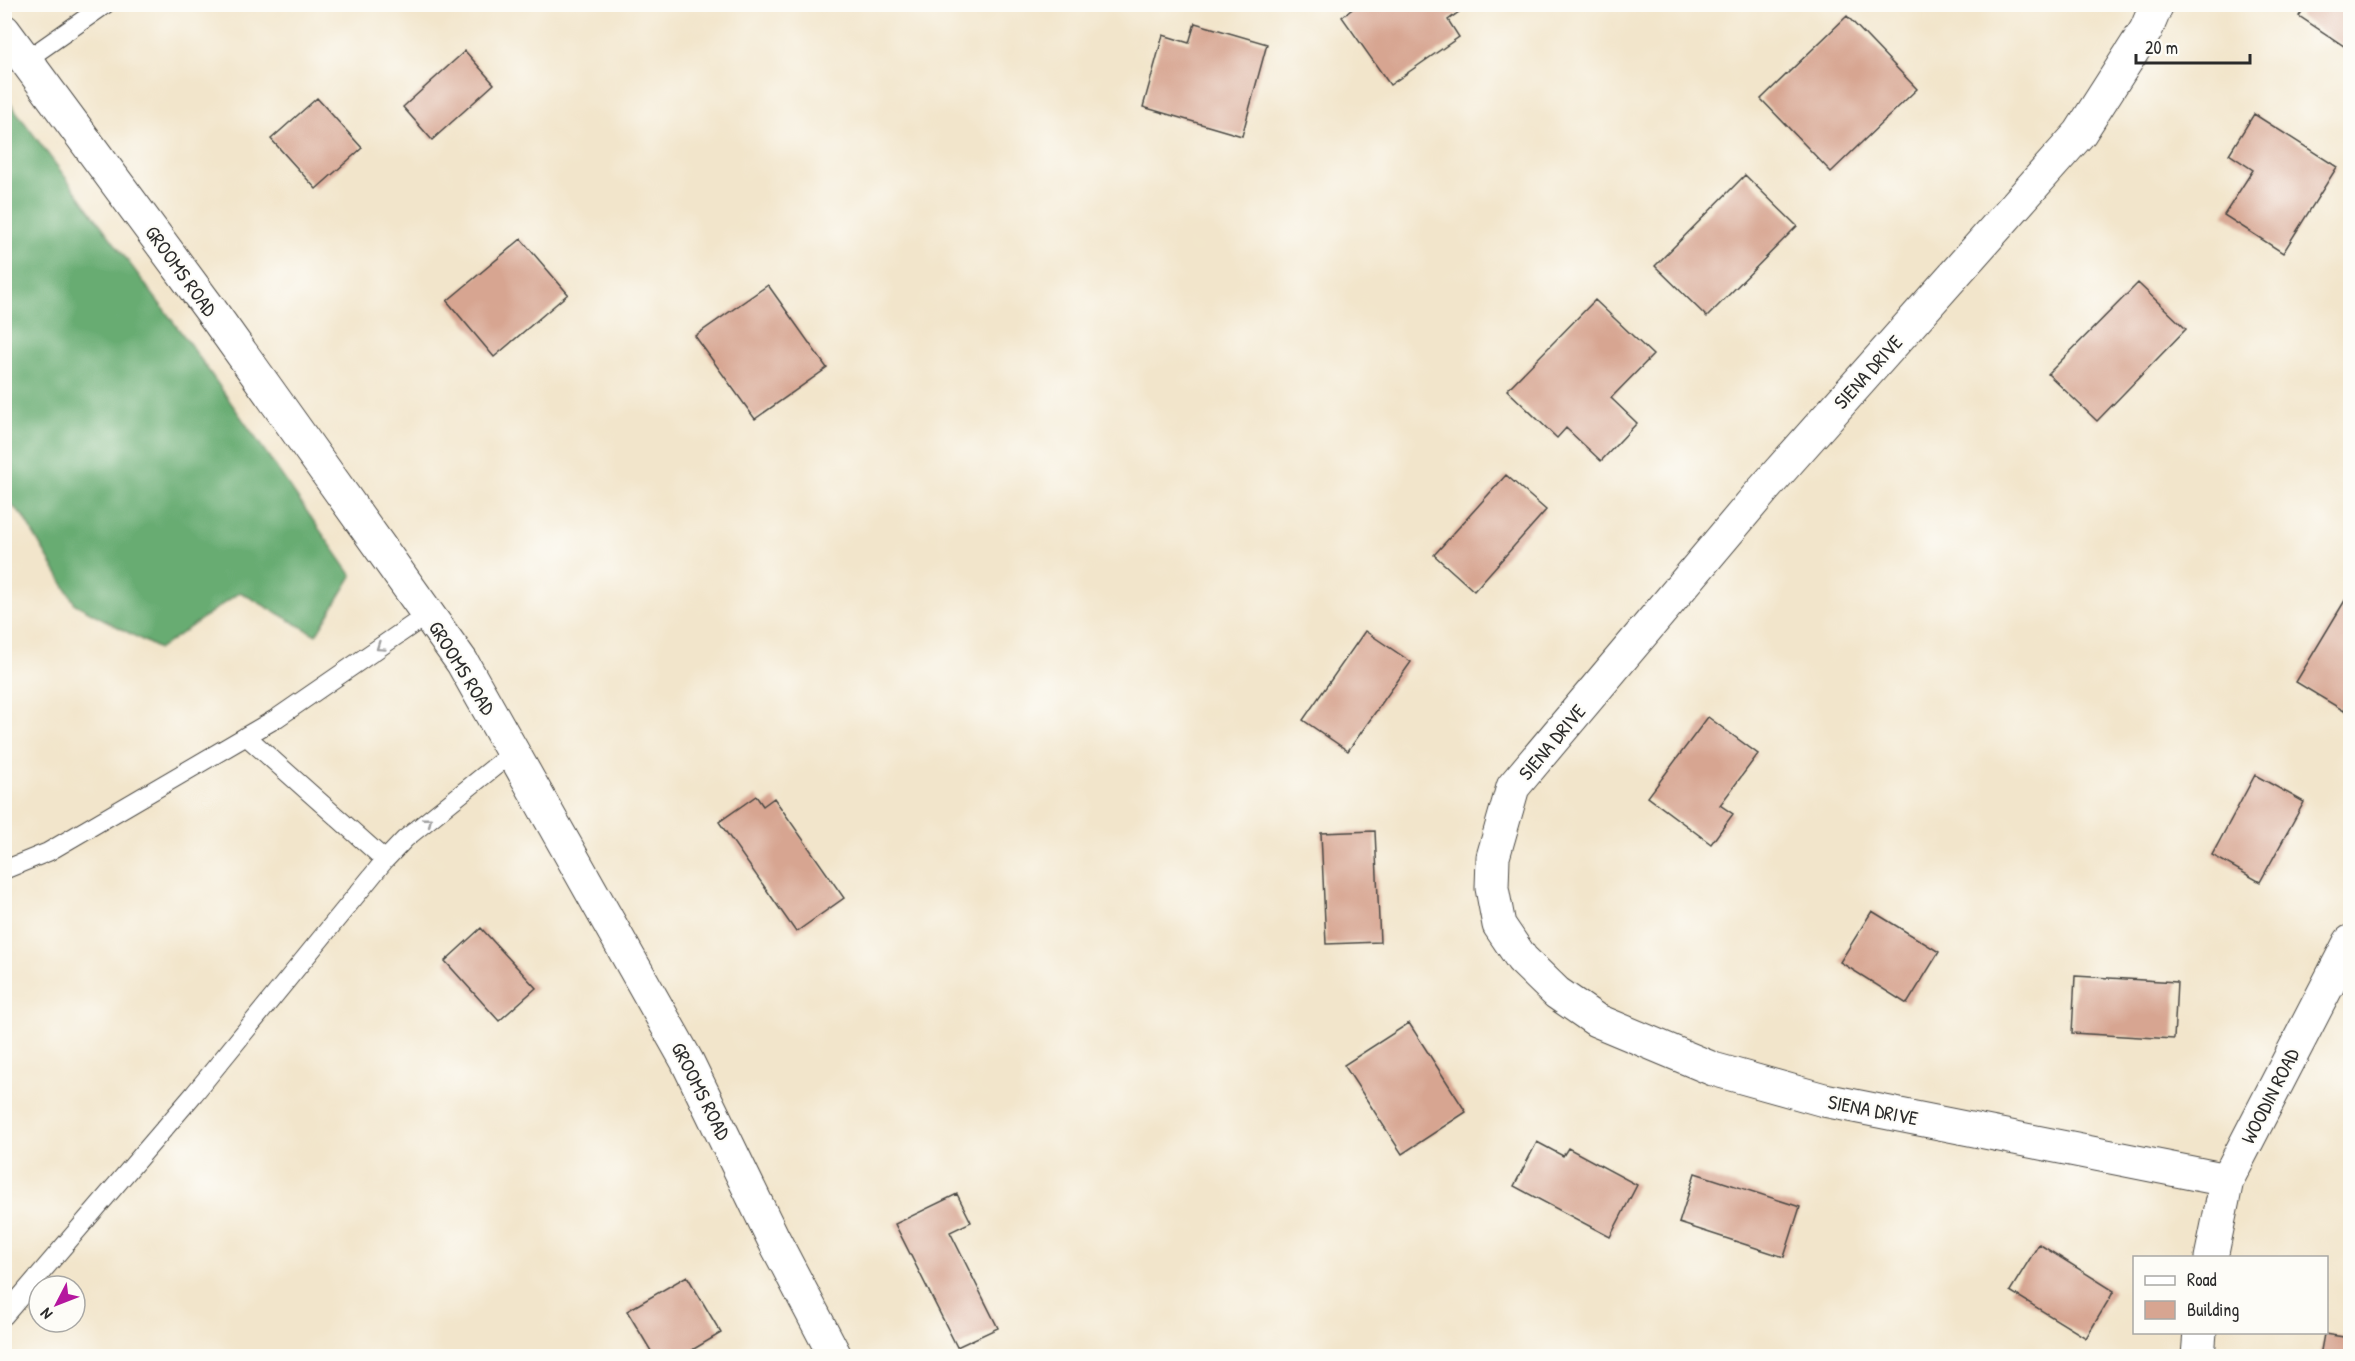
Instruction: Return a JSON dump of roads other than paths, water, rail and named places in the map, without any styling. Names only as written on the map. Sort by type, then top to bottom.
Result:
[{"type":"street","name":"SIENA DRIVE","points":[[2157,4],[2146,30],[2080,133],[1763,490],[1514,787],[1493,857],[1492,888],[1498,925],[1522,959],[1557,993],[1596,1020],[1713,1069],[1824,1100],[2227,1180]]},
{"type":"street","name":"GROOMS ROAD","points":[[4,31],[212,312],[462,662],[687,1061],[773,1238],[835,1356]]},
{"type":"street","name":"WOODIN ROAD","points":[[2211,1256],[2227,1180],[2350,942]]},
{"type":"street","points":[[2198,1356],[2200,1334]]},
{"type":"lane","points":[[26,60],[106,4]]},
{"type":"lane","points":[[4,870],[48,852],[277,718],[428,614]]},
{"type":"lane","points":[[246,736],[385,860]]},
{"type":"lane","points":[[4,1316],[194,1094],[385,860],[405,839],[513,752]]}]
